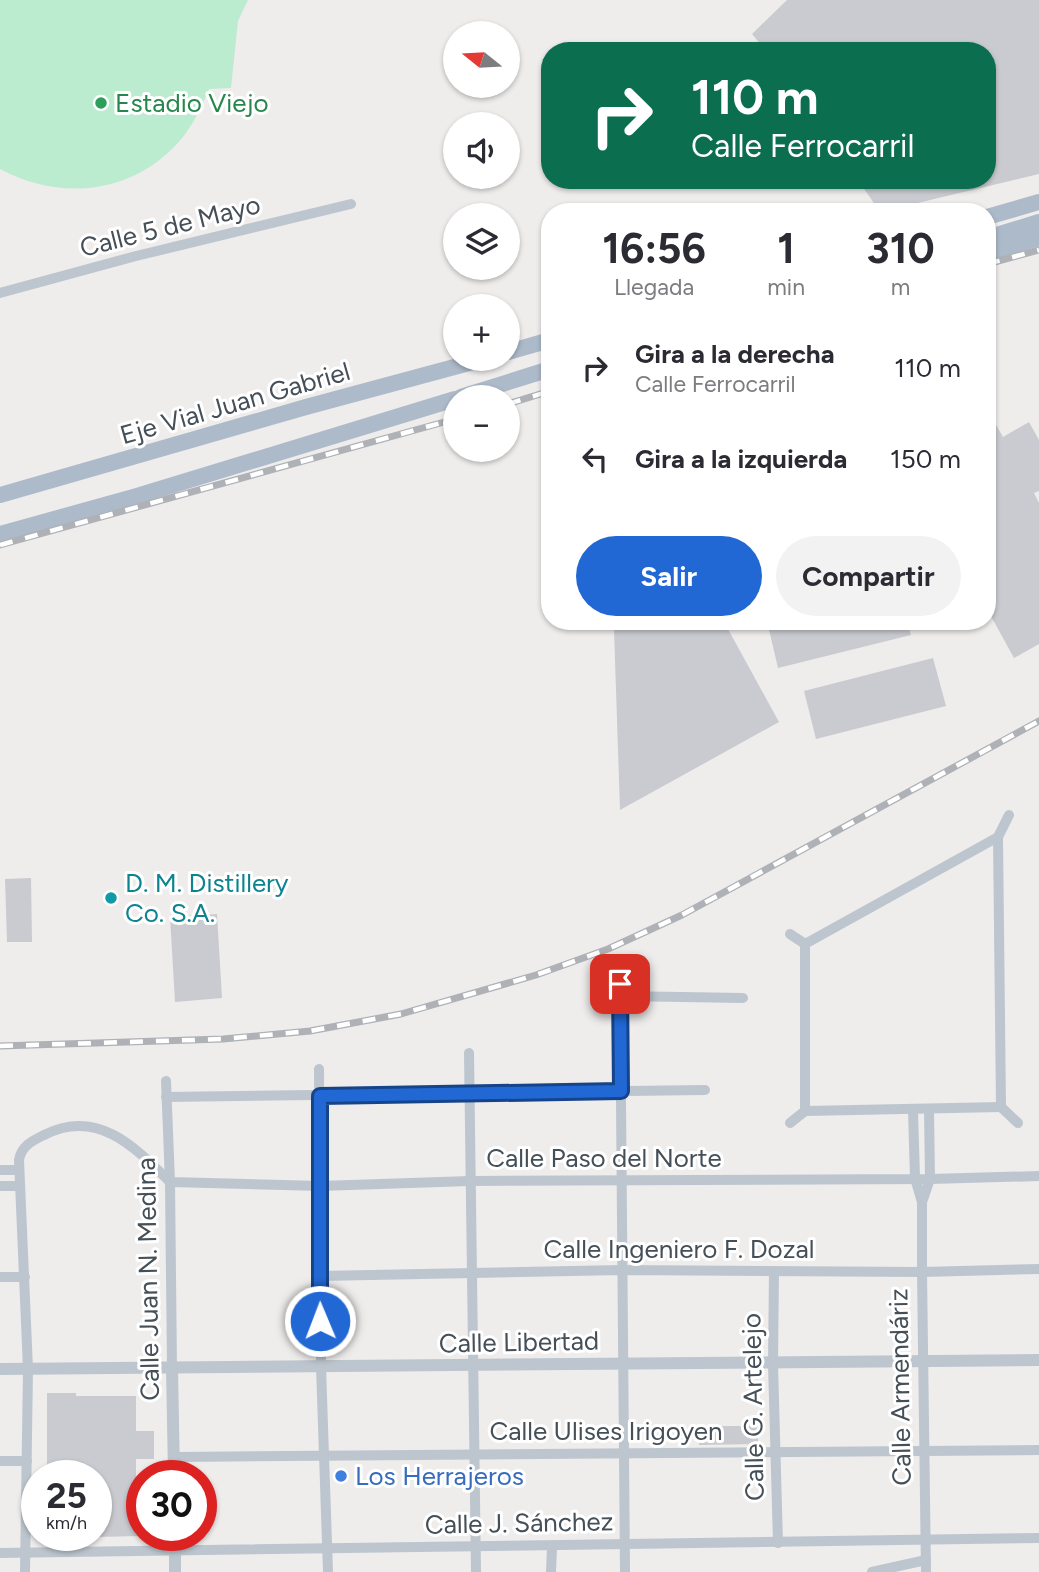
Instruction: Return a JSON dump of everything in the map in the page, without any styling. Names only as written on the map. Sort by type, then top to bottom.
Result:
[{"type":"main road","points":[[996,214],[1039,202]]},
{"type":"main road","points":[[996,235],[1039,222]]},
{"type":"main road","points":[[996,250],[1039,238]]},
{"type":"main road","points":[[520,349],[541,343]]},
{"type":"main road","name":"Eje Vial Juan Gabriel","points":[[0,495],[443,370]]},
{"type":"main road","points":[[499,385],[541,372]]},
{"type":"main road","points":[[0,534],[150,493],[443,403]]},
{"type":"street","name":"Calle 5 de Mayo","points":[[0,293],[136,256],[351,204]]},
{"type":"street","points":[[1001,1107],[998,837],[1009,815]]},
{"type":"street","points":[[805,944],[998,837]]},
{"type":"street","points":[[790,934],[805,944]]},
{"type":"street","points":[[805,944],[805,1111]]},
{"type":"street","points":[[625,1572],[622,1454],[621,990],[743,999]]},
{"type":"street","points":[[469,1053],[476,1572]]},
{"type":"street","points":[[319,1069],[321,1367],[328,1572]]},
{"type":"street","name":"Calle Juan N. Medina","points":[[166,1081],[174,1457]]},
{"type":"street","points":[[166,1097],[705,1090]]},
{"type":"street","points":[[790,1123],[805,1111],[913,1111],[1001,1107],[1018,1123]]},
{"type":"street","name":"Calle Armendáriz","points":[[922,1202],[930,1179],[929,1110]]},
{"type":"street","name":"Calle Armendáriz","points":[[913,1111],[915,1178],[922,1202],[926,1572]]},
{"type":"street","points":[[27,1460],[28,1369],[20,1153],[27,1145],[57,1129],[74,1125],[87,1126],[120,1138],[170,1182]]},
{"type":"street","points":[[0,1170],[19,1170]]},
{"type":"street","name":"Calle Paso del Norte","points":[[170,1182],[320,1186],[470,1181],[1039,1176]]},
{"type":"street","points":[[0,1186],[20,1186]]},
{"type":"street","name":"Calle Ingeniero F. Dozal","points":[[320,1276],[622,1270],[922,1272],[1039,1269]]},
{"type":"street","name":"Calle G. Artelejo","points":[[774,1271],[773,1364],[778,1543]]},
{"type":"street","points":[[0,1277],[25,1277]]},
{"type":"street","name":"Calle Libertad","points":[[0,1370],[1039,1360]]},
{"type":"street","name":"Calle Ulises Irigoyen","points":[[174,1457],[326,1458],[1039,1450]]},
{"type":"street","points":[[0,1461],[21,1461]]},
{"type":"street","name":"Calle J. Sánchez","points":[[217,1549],[552,1547],[1039,1538]]},
{"type":"street","points":[[551,1572],[552,1547]]},
{"type":"street","name":"Calle J. Sánchez","points":[[0,1553],[126,1551]]},
{"type":"street","points":[[175,1551],[175,1572]]},
{"type":"street","points":[[25,1553],[25,1572]]},
{"type":"street","points":[[872,1572],[926,1560]]},
{"type":"green space","name":"Estadio Viejo","points":[[0,0],[248,0],[238,21],[231,88],[209,89],[185,135],[154,164],[113,183],[90,188],[67,188],[22,179],[0,169]]},
{"type":"building","points":[[787,0],[1039,0],[1039,174],[996,184],[996,42],[759,42],[752,34]]},
{"type":"building","points":[[864,189],[976,189],[918,203],[874,203]]},
{"type":"building","points":[[1029,422],[1039,440],[1039,491],[1034,493],[1039,503],[1039,644],[1014,658],[996,625],[996,425],[1003,437]]},
{"type":"building","points":[[614,630],[729,630],[779,722],[620,810]]},
{"type":"building","points":[[769,630],[910,630],[911,635],[778,668]]},
{"type":"building","points":[[933,658],[946,706],[816,739],[804,691]]},
{"type":"building","points":[[31,878],[32,942],[7,942],[5,879]]},
{"type":"building","points":[[217,914],[222,998],[175,1002],[170,917]]},
{"type":"building","points":[[47,1393],[136,1396],[136,1431],[154,1431],[154,1459],[126,1460],[126,1536],[112,1537],[112,1460],[47,1460]]},
{"type":"building","points":[[699,1426],[758,1426],[758,1444],[699,1445]]},
{"type":"railway","points":[[996,262],[1039,250]]},
{"type":"railway","points":[[520,400],[541,394]]},
{"type":"railway","points":[[0,545],[443,422]]},
{"type":"railway","points":[[0,1046],[223,1039],[310,1031],[401,1014],[536,975],[608,949],[682,915],[1039,721]]},
{"type":"place","name":"Estadio Viejo","points":[[101,103]]},
{"type":"place","name":"D. M. Distillery Co. S.A.","points":[[111,898]]},
{"type":"place","name":"Los Herrajeros","points":[[341,1476]]},
{"type":"route","points":[[320,1321],[320,1096],[621,1091],[620,984]]}]
